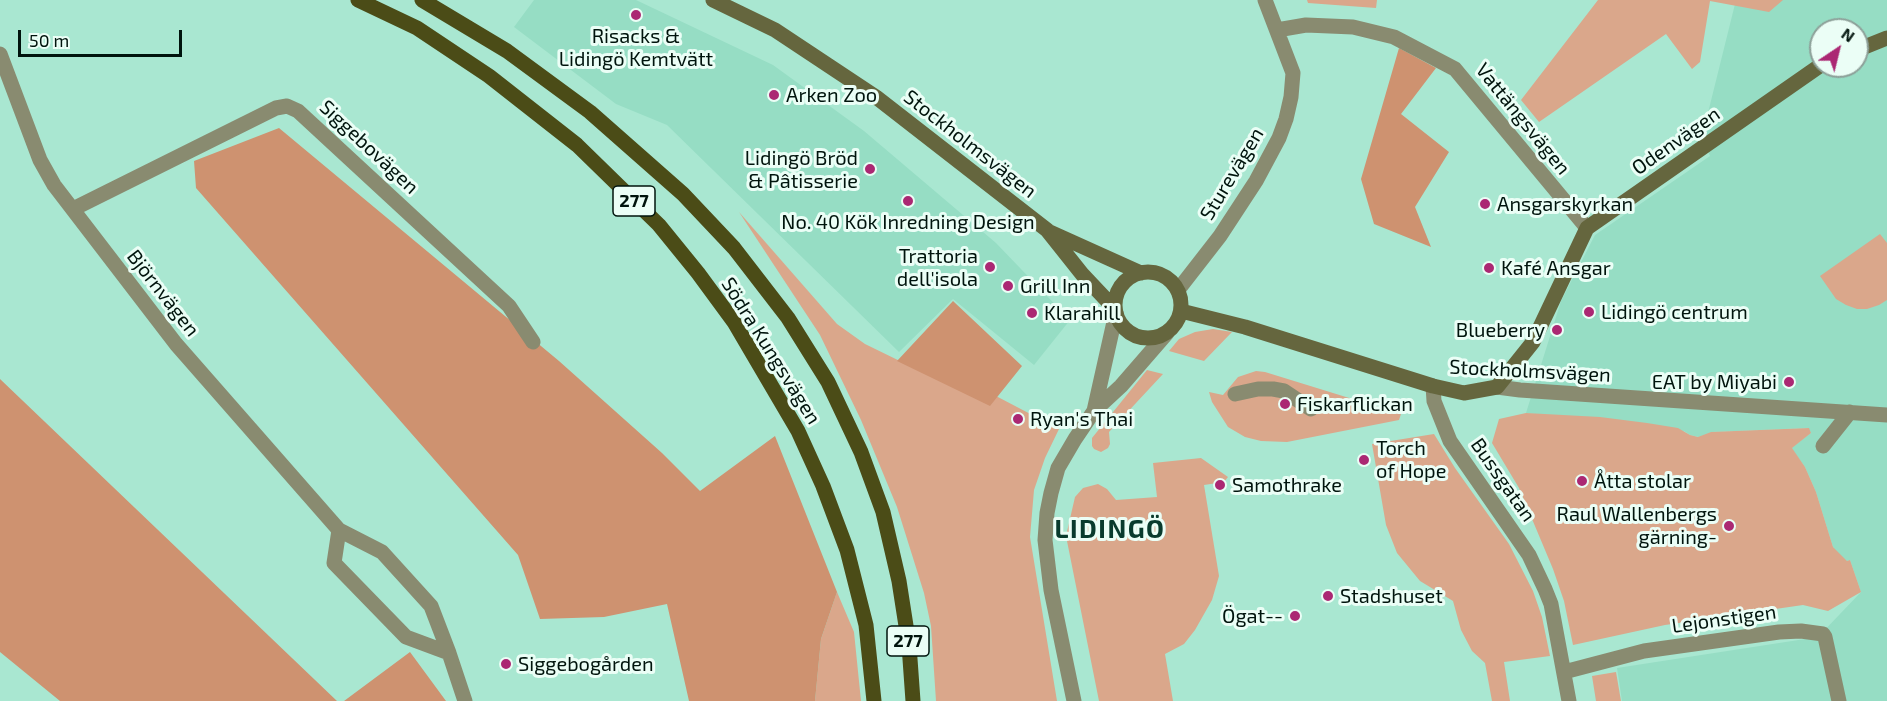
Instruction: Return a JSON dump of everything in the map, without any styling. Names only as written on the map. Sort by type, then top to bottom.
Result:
[{"type":"main road","name":"Södra Kungsvägen","points":[[358,0],[426,34],[489,76],[577,145],[660,225],[698,273],[734,322],[787,411],[823,486],[847,550],[863,615],[874,701]]},
{"type":"main road","name":"Södra Kungsvägen","points":[[422,0],[507,51],[590,112],[690,202],[734,248],[788,318],[828,382],[861,452],[883,512],[899,580],[909,645],[913,701]]},
{"type":"street","name":"Stockholmsvägen","points":[[713,0],[776,30],[876,97],[1047,230],[1140,273],[1161,274],[1168,278],[1178,290]]},
{"type":"street","name":"Sturevägen","points":[[1178,290],[1220,236],[1256,181],[1280,138],[1286,119],[1293,73],[1265,0]]},
{"type":"street","name":"Vattängsvägen","points":[[1277,30],[1306,25],[1353,27],[1394,37],[1455,69],[1587,228]]},
{"type":"street","points":[[1869,45],[1887,38]]},
{"type":"street","name":"Björnvägen","points":[[0,54],[40,160],[54,185],[176,344],[339,530],[382,552],[431,606],[465,701]]},
{"type":"street","name":"Odenvägen","points":[[1497,387],[1533,342],[1587,228],[1809,74]]},
{"type":"street","name":"Siggebovägen","points":[[73,209],[276,108],[287,106],[298,111],[509,306],[533,342]]},
{"type":"street","name":"Stockholmsvägen","points":[[1047,230],[1115,311],[1121,325],[1128,332],[1137,337],[1149,339],[1167,333]]},
{"type":"street","points":[[1094,411],[1117,292],[1131,276],[1140,273]]},
{"type":"street","points":[[1074,701],[1051,590],[1046,540],[1050,493],[1058,468],[1094,411],[1121,386],[1178,320],[1181,301],[1178,290]]},
{"type":"street","name":"Stockholmsvägen","points":[[1181,311],[1245,327],[1433,386],[1464,393],[1497,387],[1887,415]]},
{"type":"street","name":"Bussgatan","points":[[1433,386],[1434,401],[1450,441],[1529,555],[1538,573],[1551,604],[1569,701]]},
{"type":"street","points":[[1235,394],[1258,389],[1284,391],[1311,409]]},
{"type":"street","points":[[1823,446],[1850,412]]},
{"type":"street","points":[[339,530],[334,562],[406,637],[449,653]]},
{"type":"street","name":"Lejonstigen","points":[[1564,672],[1644,651],[1801,631],[1823,634],[1825,637],[1839,701]]},
{"type":"shaded area","points":[[534,0],[636,0],[773,65],[864,131],[996,243],[1070,320],[1034,365],[953,299],[899,352],[667,125],[616,104],[514,27]]},
{"type":"shaded area","points":[[1307,0],[1377,0],[1376,8],[1308,3]]},
{"type":"shaded area","points":[[1598,0],[1783,0],[1769,12],[1710,1],[1700,62],[1692,69],[1666,34],[1539,122],[1521,100]]},
{"type":"shaded area","points":[[1736,0],[1887,0],[1887,701],[1622,701],[1617,668],[1818,637],[1861,592],[1850,560],[1847,561],[1839,556],[1833,547],[1816,492],[1805,467],[1791,448],[1811,433],[1808,428],[1712,432],[1699,437],[1684,431],[1526,413],[1561,301],[1595,235],[1710,156],[1702,137]]},
{"type":"shaded area","points":[[1399,48],[1436,68],[1401,114],[1449,152],[1415,207],[1431,247],[1374,224],[1361,179]]},
{"type":"shaded area","points":[[279,128],[559,361],[662,453],[700,491],[775,436],[837,592],[821,639],[815,701],[689,701],[667,604],[604,617],[540,619],[518,555],[196,188],[194,161]]},
{"type":"shaded area","points":[[739,212],[837,324],[865,344],[990,405],[996,396],[1059,429],[1045,458],[1034,490],[1030,537],[1057,701],[936,701],[931,626],[924,593],[897,507],[861,420],[820,335]]},
{"type":"shaded area","points":[[1880,234],[1887,243],[1887,300],[1867,309],[1857,309],[1846,305],[1836,299],[1820,276]]},
{"type":"shaded area","points":[[953,301],[1022,366],[990,406],[897,361]]},
{"type":"shaded area","points":[[1213,329],[1232,332],[1204,361],[1169,351],[1179,339],[1195,332]]},
{"type":"shaded area","points":[[1147,370],[1163,374],[1109,432],[1108,448],[1101,452],[1094,449],[1092,438]]},
{"type":"shaded area","points":[[1256,371],[1401,414],[1399,420],[1287,442],[1261,441],[1245,437],[1228,427],[1212,402],[1209,392],[1223,395],[1238,377]]},
{"type":"shaded area","points":[[0,379],[337,701],[60,701],[0,652]]},
{"type":"shaded area","points":[[1526,413],[1600,417],[1647,423],[1678,428],[1698,437],[1711,432],[1809,428],[1811,433],[1792,448],[1805,467],[1816,492],[1833,547],[1847,561],[1850,560],[1861,592],[1828,611],[1803,605],[1665,625],[1573,645],[1564,601],[1553,569],[1519,488],[1492,443],[1499,419]]},
{"type":"shaded area","points":[[1434,434],[1455,468],[1509,544],[1533,591],[1542,617],[1550,656],[1504,662],[1510,701],[1492,701],[1485,663],[1472,651],[1461,630],[1453,601],[1420,581],[1397,553],[1386,525],[1372,444]]},
{"type":"shaded area","points":[[1201,458],[1228,477],[1224,482],[1204,485],[1219,576],[1212,600],[1195,630],[1184,644],[1165,654],[1173,701],[1099,701],[1066,536],[1075,497],[1083,488],[1098,484],[1107,489],[1116,500],[1157,497],[1153,463]]},
{"type":"shaded area","points":[[837,592],[854,632],[861,701],[815,701],[821,639]]},
{"type":"shaded area","points":[[410,652],[446,701],[344,701]]},
{"type":"shaded area","points":[[1616,672],[1621,701],[1596,701],[1592,676]]},
{"type":"place","name":"Risacks & Lidingö Kemtvätt","points":[[636,15]]},
{"type":"place","name":"Arken Zoo","points":[[774,95]]},
{"type":"place","name":"Lidingö Bröd & Pâtisserie","points":[[870,169]]},
{"type":"place","name":"No. 40 Kök Inredning Design","points":[[908,201]]},
{"type":"place","name":"Ansgarskyrkan","points":[[1485,204]]},
{"type":"place","name":"Trattoria dell'isola","points":[[990,267]]},
{"type":"place","name":"Kafé Ansgar","points":[[1489,268]]},
{"type":"place","name":"Grill Inn","points":[[1008,286]]},
{"type":"place","name":"Lidingö centrum","points":[[1589,312]]},
{"type":"place","name":"Klarahill","points":[[1032,313]]},
{"type":"place","name":"Blueberry","points":[[1557,330]]},
{"type":"place","name":"EAT by Miyabi","points":[[1789,382]]},
{"type":"place","name":"Fiskarflickan","points":[[1285,404]]},
{"type":"place","name":"Ryan's Thai","points":[[1018,419]]},
{"type":"place","name":"Torch of Hope","points":[[1364,460]]},
{"type":"place","name":"Åtta stolar","points":[[1582,481]]},
{"type":"place","name":"Samothrake","points":[[1220,485]]},
{"type":"place","name":"Raul Wallenbergs gärning-","points":[[1729,526]]},
{"type":"place","name":"Stadshuset","points":[[1328,596]]},
{"type":"place","name":"Ögat--","points":[[1295,616]]},
{"type":"place","name":"Siggebogården","points":[[506,664]]},
{"type":"district","name":"LIDINGÖ","points":[[1110,529]]}]
